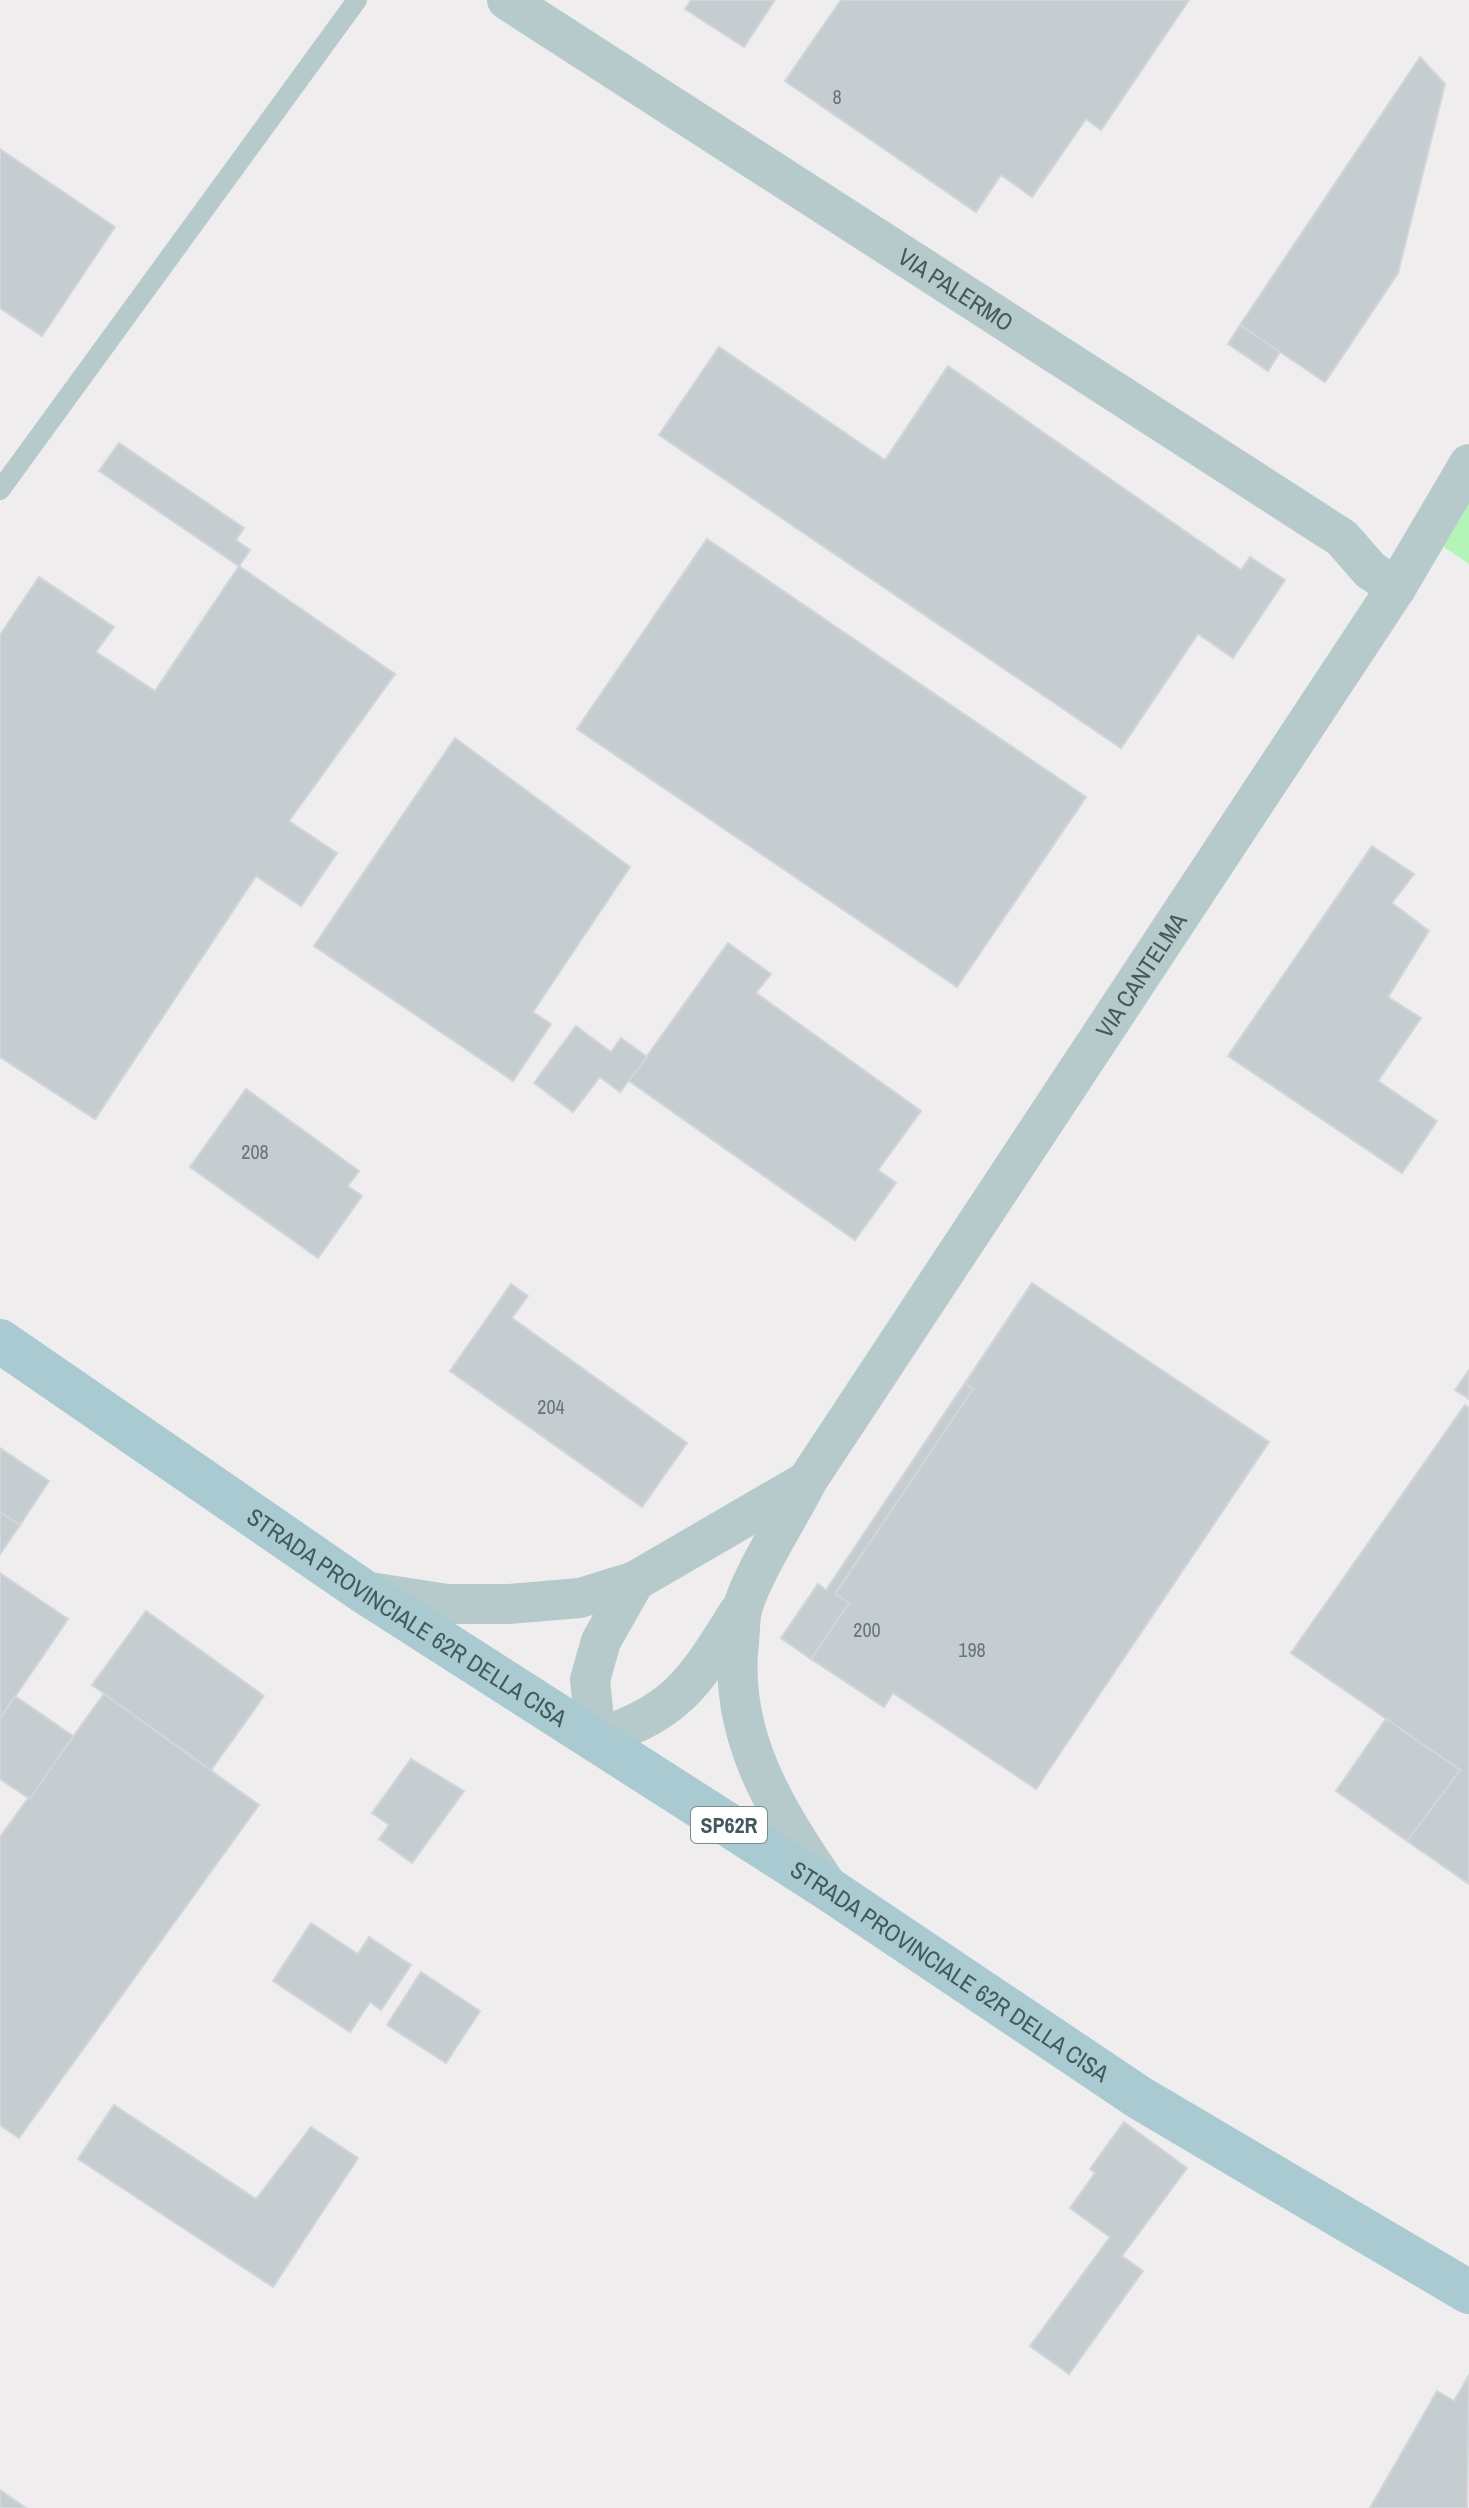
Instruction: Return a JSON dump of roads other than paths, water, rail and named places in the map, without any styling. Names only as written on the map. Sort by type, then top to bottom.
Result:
[{"type":"main road","name":"STRADA PROVINCIALE 62R DELLA CISA","points":[[0,1341],[363,1591],[830,1890],[1140,2098],[1469,2292]]},
{"type":"street","name":"VIA PALERMO","points":[[507,0],[1342,538],[1370,570],[1396,588]]},
{"type":"street","name":"VIA CANTELMA","points":[[743,1607],[807,1481],[1396,588],[1469,464]]},
{"type":"street","points":[[363,1591],[447,1604],[508,1604],[580,1598],[635,1581],[807,1481]]},
{"type":"street","points":[[635,1581],[601,1641],[590,1680],[596,1739],[635,1726],[667,1708],[691,1682],[743,1607]]},
{"type":"street","points":[[743,1607],[736,1666],[741,1713],[753,1761],[785,1824],[830,1890]]},
{"type":"lane","points":[[0,490],[357,0]]}]
